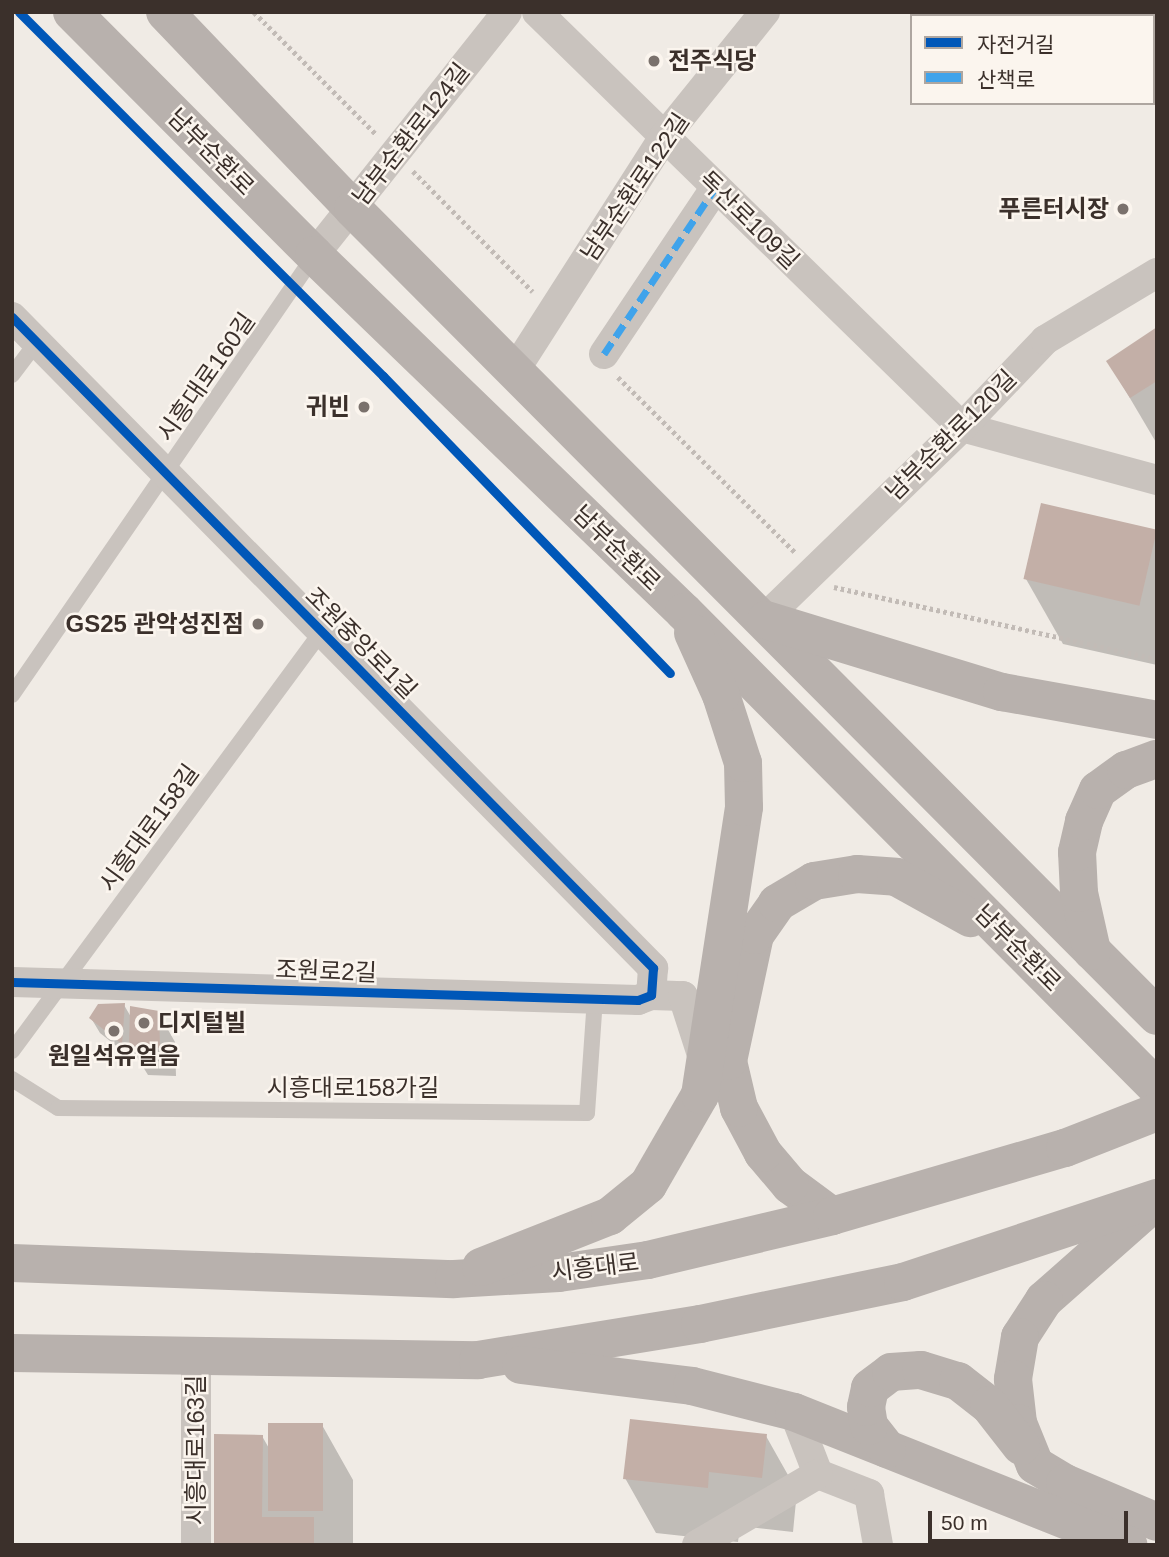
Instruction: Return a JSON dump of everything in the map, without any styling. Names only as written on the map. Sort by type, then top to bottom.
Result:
[{"type":"main road","name":"남부순환로","points":[[72,12],[314,256],[684,612],[1157,1088]]},
{"type":"main road","name":"남부순환로","points":[[165,12],[353,209],[1157,1016]]},
{"type":"main road","points":[[453,1279],[610,1216],[648,1185],[700,1095],[744,807],[743,763],[720,695],[684,612]]},
{"type":"main road","points":[[763,620],[1002,692],[1157,720]]},
{"type":"main road","points":[[1092,951],[1079,893],[1077,852],[1084,821],[1098,790],[1126,770],[1157,759]]},
{"type":"main road","points":[[832,1216],[789,1185],[763,1153],[739,1108],[728,1061],[755,935],[777,903],[814,881],[857,874],[896,877],[974,919],[1052,983]]},
{"type":"main road","name":"시흥대로","points":[[12,1262],[453,1279],[559,1273],[648,1260],[832,1216],[1065,1148],[1157,1112]]},
{"type":"main road","points":[[478,1360],[700,1324],[902,1282],[1157,1199]]},
{"type":"main road","points":[[1035,1465],[1018,1423],[1013,1379],[1020,1337],[1044,1300],[1157,1199]]},
{"type":"main road","points":[[12,1353],[478,1360],[692,1386],[794,1412],[1128,1545]]},
{"type":"main road","points":[[887,1449],[869,1426],[866,1407],[870,1388],[891,1372],[921,1370],[958,1381],[989,1405],[1035,1465],[1065,1483],[1157,1521]]},
{"type":"street","name":"남부순환로124길","points":[[314,256],[507,12]]},
{"type":"street","name":"독산로109길","points":[[537,12],[962,428]]},
{"type":"street","name":"남부순환로122길","points":[[515,370],[664,136],[765,12]]},
{"type":"street","points":[[608,362],[716,187]]},
{"type":"street","name":"남부순환로120길","points":[[763,620],[962,428],[1045,340],[1157,273]]},
{"type":"street","name":"조원중앙로1길","points":[[12,317],[653,968],[645,997]]},
{"type":"street","points":[[962,428],[1157,480]]},
{"type":"street","name":"조원로2길","points":[[12,982],[595,999],[683,996],[705,1064]]},
{"type":"street","name":"시흥대로163길","points":[[196,1355],[196,1545]]},
{"type":"street","points":[[794,1412],[818,1474],[869,1494],[878,1545]]},
{"type":"street","points":[[697,1545],[818,1474]]},
{"type":"lane","name":"시흥대로160길","points":[[12,695],[314,256]]},
{"type":"lane","points":[[12,375],[37,342]]},
{"type":"lane","name":"시흥대로158길","points":[[12,1051],[322,631]]},
{"type":"lane","name":"시흥대로158가길","points":[[12,1079],[58,1108],[587,1113],[595,999]]},
{"type":"path","points":[[254,12],[552,311]]},
{"type":"path","points":[[608,362],[838,590],[1157,659]]},
{"type":"building","points":[[1157,327],[1157,381],[1130,398],[1106,361]]},
{"type":"building","points":[[1041,503],[1157,530],[1139,606],[1023,579]]},
{"type":"building","name":"원일석유얼음","points":[[125,1003],[122,1044],[89,1018],[98,1004]]},
{"type":"building","name":"디지털빌","points":[[130,1006],[159,1011],[160,1048],[129,1046]]},
{"type":"building","points":[[630,1419],[767,1434],[762,1478],[709,1472],[708,1488],[623,1479]]},
{"type":"building","points":[[268,1423],[323,1423],[323,1511],[268,1511]]},
{"type":"building","points":[[214,1434],[263,1435],[262,1517],[314,1517],[314,1545],[214,1545]]},
{"type":"marked path","points":[[604,354],[716,187]]},
{"type":"cycle path","points":[[19,12],[383,376],[670,673]]},
{"type":"cycle path","points":[[12,317],[653,968],[651,995],[638,1000],[12,982]]},
{"type":"place","name":"전주식당","points":[[654,61]]},
{"type":"place","name":"푸른터시장","points":[[1123,209]]},
{"type":"place","name":"귀빈","points":[[364,407]]},
{"type":"place","name":"GS25 관악성진점","points":[[258,624]]},
{"type":"place","name":"디지털빌","points":[[144,1023]]},
{"type":"place","name":"원일석유얼음","points":[[114,1031]]}]
